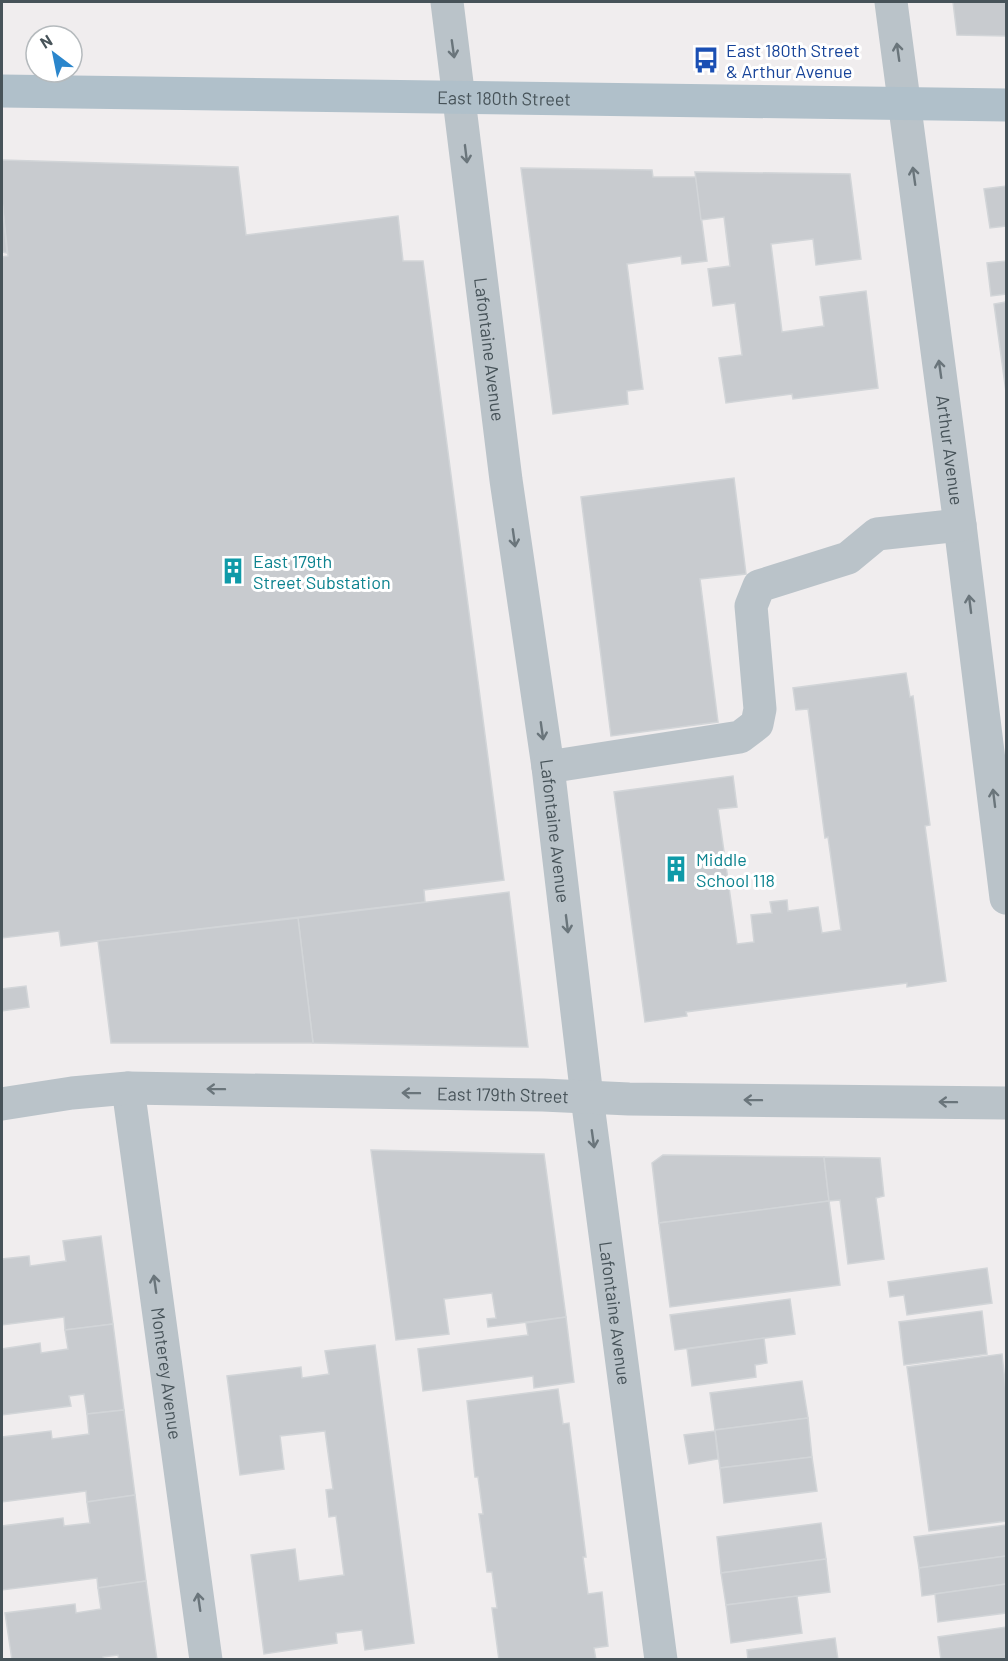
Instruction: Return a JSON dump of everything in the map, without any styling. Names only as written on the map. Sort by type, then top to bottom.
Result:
[{"type":"main road","name":"East 180th Street","points":[[2,91],[1006,105]]},
{"type":"street","name":"Lafontaine Avenue","points":[[447,2],[506,480],[548,767],[587,1096],[661,1659]]},
{"type":"street","name":"Arthur Avenue","points":[[891,2],[960,525],[1006,898]]},
{"type":"street","points":[[548,767],[740,737],[757,724],[760,709],[751,606],[759,586],[848,558],[877,534],[960,525]]},
{"type":"street","name":"East 179th Street","points":[[2,1104],[72,1093],[128,1089],[1006,1103]]},
{"type":"street","name":"Monterey Avenue","points":[[128,1089],[206,1659]]},
{"type":"building","points":[[953,2],[1006,2],[1006,36],[957,35]]},
{"type":"building","name":"East 179th Street Substation","points":[[2,160],[238,167],[246,235],[398,216],[403,261],[423,261],[504,880],[424,890],[425,902],[61,946],[59,931],[2,938],[2,257],[8,256],[2,201]]},
{"type":"building","points":[[521,168],[652,170],[653,177],[696,177],[707,261],[682,264],[681,256],[627,264],[643,389],[627,391],[628,404],[553,414]]},
{"type":"building","points":[[695,172],[850,174],[861,259],[816,265],[813,239],[771,244],[782,332],[824,326],[820,297],[866,291],[878,388],[793,399],[792,394],[726,403],[719,358],[742,355],[735,303],[713,306],[708,269],[730,266],[724,217],[701,220]]},
{"type":"building","points":[[1006,186],[1006,226],[990,228],[984,189]]},
{"type":"building","points":[[2,201],[7,253],[2,252]]},
{"type":"building","points":[[1006,261],[1006,294],[991,296],[987,263]]},
{"type":"building","points":[[1006,302],[1006,392],[994,304]]},
{"type":"building","points":[[734,478],[746,574],[700,579],[718,722],[611,736],[581,497]]},
{"type":"building","name":"Middle School 118","points":[[906,673],[910,697],[913,696],[930,825],[925,826],[946,981],[907,987],[907,983],[686,1012],[687,1016],[645,1022],[614,792],[733,776],[737,807],[718,809],[737,944],[754,942],[751,915],[772,913],[770,902],[787,900],[788,911],[818,907],[822,933],[841,930],[828,837],[825,838],[808,709],[796,710],[793,688]]},
{"type":"building","points":[[509,892],[528,1047],[313,1043],[298,918]]},
{"type":"building","points":[[298,918],[313,1043],[111,1043],[98,941]]},
{"type":"building","points":[[26,986],[29,1007],[2,1011],[2,989]]},
{"type":"building","points":[[371,1150],[544,1154],[566,1317],[488,1327],[487,1319],[496,1318],[492,1293],[444,1299],[449,1334],[396,1340]]},
{"type":"building","points":[[663,1155],[824,1157],[829,1201],[659,1223],[652,1163]]},
{"type":"building","points":[[824,1157],[880,1158],[884,1196],[876,1198],[884,1259],[848,1264],[840,1200],[829,1201]]},
{"type":"building","points":[[829,1201],[840,1285],[670,1307],[659,1223]]},
{"type":"building","points":[[101,1236],[113,1324],[65,1330],[64,1317],[2,1325],[2,1259],[29,1256],[30,1266],[66,1261],[63,1241]]},
{"type":"building","points":[[987,1268],[992,1303],[907,1315],[904,1295],[890,1297],[888,1282]]},
{"type":"building","points":[[790,1299],[795,1334],[675,1350],[670,1315]]},
{"type":"building","points":[[982,1311],[987,1354],[904,1365],[899,1322]]},
{"type":"building","points":[[566,1317],[574,1382],[534,1388],[533,1376],[423,1391],[418,1349],[528,1335],[526,1323]]},
{"type":"building","points":[[113,1324],[124,1410],[87,1414],[84,1394],[69,1396],[71,1406],[2,1415],[2,1349],[40,1343],[41,1353],[68,1349],[65,1330]]},
{"type":"building","points":[[764,1338],[767,1363],[755,1365],[756,1377],[692,1386],[687,1349]]},
{"type":"building","points":[[375,1345],[414,1643],[365,1650],[362,1630],[336,1633],[337,1643],[264,1654],[251,1555],[295,1549],[299,1581],[344,1575],[336,1516],[329,1517],[326,1490],[333,1489],[325,1431],[280,1436],[284,1469],[240,1475],[227,1376],[301,1367],[302,1378],[329,1374],[325,1351]]},
{"type":"building","points":[[1002,1354],[1006,1391],[1006,1521],[929,1531],[907,1367]]},
{"type":"building","points":[[802,1381],[808,1418],[715,1430],[710,1393]]},
{"type":"building","points":[[558,1389],[563,1424],[569,1423],[586,1557],[583,1557],[588,1594],[602,1592],[608,1646],[594,1648],[596,1660],[499,1660],[492,1608],[497,1608],[492,1572],[487,1572],[479,1514],[483,1514],[478,1477],[475,1477],[467,1401]]},
{"type":"building","points":[[124,1410],[135,1495],[87,1502],[86,1491],[2,1502],[2,1437],[51,1431],[52,1439],[89,1434],[87,1414]]},
{"type":"building","points":[[808,1418],[812,1457],[720,1468],[715,1430]]},
{"type":"building","points":[[715,1431],[718,1459],[689,1464],[684,1435]]},
{"type":"building","points":[[812,1457],[817,1491],[724,1503],[720,1468]]},
{"type":"building","points":[[135,1495],[146,1581],[98,1588],[97,1578],[2,1590],[2,1526],[63,1518],[64,1526],[90,1523],[87,1502]]},
{"type":"building","points":[[821,1523],[826,1559],[721,1573],[717,1537]]},
{"type":"building","points":[[1006,1525],[1006,1556],[919,1568],[914,1537]]},
{"type":"building","points":[[1006,1556],[1006,1584],[922,1596],[919,1568]]},
{"type":"building","points":[[826,1559],[830,1592],[726,1605],[721,1573]]},
{"type":"building","points":[[146,1581],[157,1660],[119,1660],[118,1655],[103,1657],[103,1660],[12,1660],[5,1613],[75,1604],[76,1613],[101,1609],[98,1588]]},
{"type":"building","points":[[1006,1584],[1006,1613],[938,1622],[935,1594]]},
{"type":"building","points":[[797,1596],[802,1633],[731,1643],[726,1605]]},
{"type":"building","points":[[1006,1627],[1006,1660],[941,1660],[938,1637]]},
{"type":"building","points":[[835,1638],[838,1660],[748,1660],[747,1650]]},
{"type":"place","name":"East 180th Street & Arthur Avenue","points":[[706,60]]},
{"type":"place","name":"East 179th Street Substation","points":[[233,571]]},
{"type":"place","name":"Middle School 118","points":[[676,869]]}]
